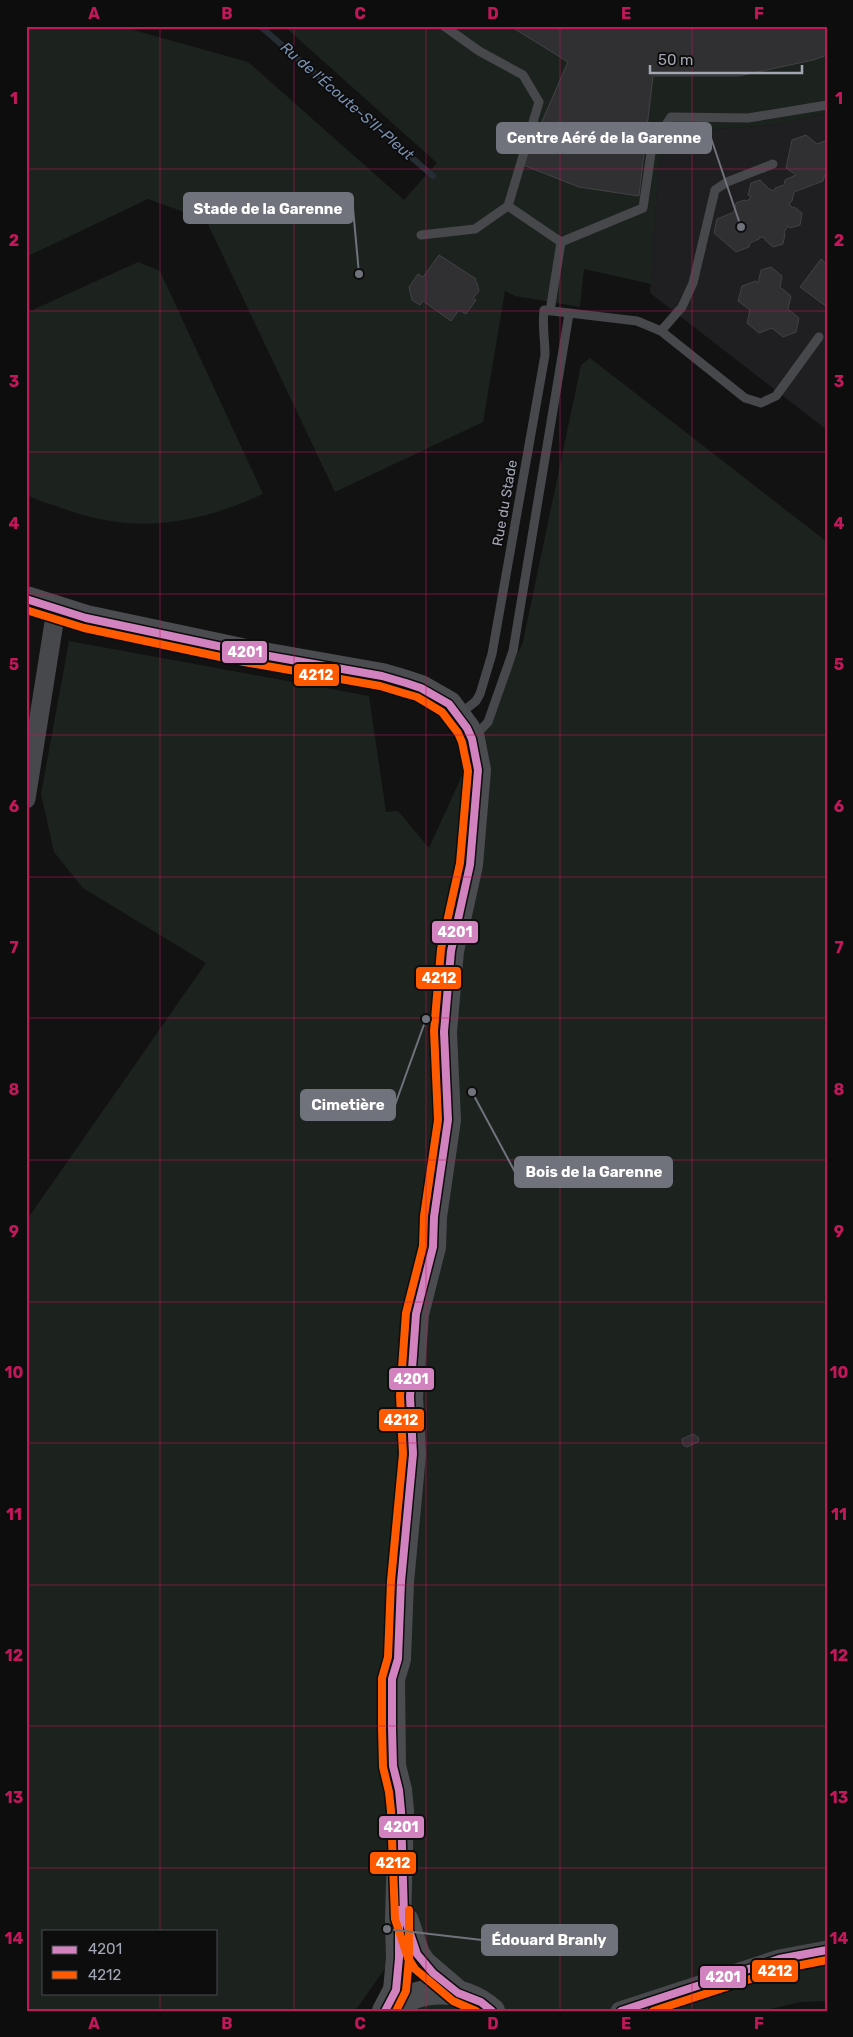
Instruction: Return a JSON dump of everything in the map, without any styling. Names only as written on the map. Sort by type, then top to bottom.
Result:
[{"type":"street","points":[[26,599],[86,618],[246,652],[382,676],[421,688],[453,710],[467,728],[472,740],[478,770],[470,866],[451,951],[444,1032],[448,1120],[434,1218],[433,1247],[416,1314],[410,1398],[413,1454],[401,1582],[398,1659],[392,1679],[393,1766],[400,1804],[404,1916],[417,1954],[423,1963],[458,1993]]},
{"type":"street","points":[[26,800],[56,610]]},
{"type":"street","points":[[387,2011],[397,1983],[401,1853]]},
{"type":"street","points":[[620,2011],[779,1959],[827,1950]]},
{"type":"street","points":[[387,2011],[398,2003],[417,1994],[438,1991],[458,1993],[481,2002],[492,2011]]},
{"type":"lane","points":[[421,235],[475,229],[508,206],[539,102],[523,75],[479,51],[444,26]]},
{"type":"lane","points":[[561,242],[643,208],[652,146],[671,117],[748,118],[827,105]]},
{"type":"lane","points":[[661,330],[682,307],[693,283],[715,190],[727,182],[773,164]]},
{"type":"lane","points":[[508,206],[561,242]]},
{"type":"lane","points":[[561,242],[550,311],[637,321],[661,330],[745,398],[761,403],[776,396],[819,337]]},
{"type":"lane","name":"Rue du Stade","points":[[453,710],[476,701],[480,694],[492,654],[545,355],[545,337],[542,327],[544,310],[550,311]]},
{"type":"lane","points":[[472,740],[488,722],[512,651],[569,314]]},
{"type":"shaded area","points":[[26,26],[119,26],[248,62],[404,200],[437,163],[284,26],[827,26],[827,113],[775,125],[696,130],[676,139],[664,154],[658,169],[651,284],[584,269],[580,307],[515,296],[505,291],[483,422],[335,492],[206,220],[148,199],[26,257]]},
{"type":"shaded area","points":[[827,113],[827,430],[650,293],[658,169],[664,153],[673,141],[684,133],[696,130],[775,125]]},
{"type":"shaded area","points":[[138,262],[160,271],[263,494],[213,513],[164,523],[139,524],[114,522],[88,516],[35,499],[26,494],[26,313]]},
{"type":"shaded area","points":[[590,358],[827,542],[827,2001],[800,2002],[762,2011],[410,2011],[431,2002],[452,2001],[391,1960],[355,2011],[26,2011],[26,1221],[206,963],[83,888],[54,852],[41,794],[69,641],[369,696],[386,812],[398,811],[429,848],[523,642],[581,365]]},
{"type":"building","points":[[510,26],[827,26],[827,55],[813,60],[739,76],[653,76],[639,196],[579,187],[523,165],[568,62]]},
{"type":"building","points":[[806,135],[817,144],[827,140],[827,168],[823,181],[794,192],[792,201],[789,203],[792,208],[794,207],[802,213],[800,225],[790,228],[788,226],[784,232],[783,244],[773,247],[765,238],[760,237],[750,243],[749,247],[736,252],[714,233],[717,219],[734,212],[736,203],[744,200],[747,201],[751,197],[748,195],[751,183],[760,180],[769,189],[774,191],[775,188],[784,185],[785,180],[796,175],[786,168],[792,140]]},
{"type":"building","points":[[439,255],[476,279],[479,291],[473,298],[476,300],[466,314],[459,310],[451,321],[423,301],[420,305],[412,300],[409,287],[418,274],[423,277]]},
{"type":"building","points":[[821,259],[827,264],[827,307],[800,287]]},
{"type":"building","points":[[771,267],[782,276],[780,287],[791,296],[788,309],[799,318],[796,332],[783,337],[772,328],[759,333],[747,323],[750,310],[738,301],[742,286],[756,281],[758,283],[761,270]]},
{"type":"building","points":[[693,1434],[699,1438],[698,1442],[687,1447],[683,1445],[682,1439]]},
{"type":"waterway","name":"Ru de l'Écoute-S'Il-Pleut","points":[[260,26],[433,176]]},
{"type":"transit line","name":"4201","points":[[26,599],[86,618],[246,652],[382,676],[406,683],[421,688],[449,704],[467,728],[472,739],[478,770],[470,865],[451,951],[444,1032],[448,1120],[434,1217],[433,1247],[416,1314],[410,1397],[413,1454],[401,1582],[398,1659],[392,1679],[392,1728],[393,1766],[399,1790],[401,1811],[404,1916],[417,1954],[433,1973],[458,1993],[481,2002],[492,2011]]},
{"type":"transit line","name":"4212","points":[[26,610],[84,628],[244,662],[380,686],[417,697],[442,712],[458,733],[462,742],[468,771],[460,863],[441,949],[434,1031],[438,1120],[424,1216],[423,1246],[406,1313],[400,1396],[403,1454],[391,1581],[388,1657],[382,1678],[382,1728],[383,1767],[391,1811],[395,1919],[408,1958],[415,1969],[453,2001],[476,2011]]},
{"type":"transit line","name":"4201","points":[[385,2011],[396,1990],[399,1958],[399,1910]]},
{"type":"transit line","name":"4212","points":[[396,2011],[406,1991],[409,1958],[409,1910]]},
{"type":"transit line","name":"4201","points":[[621,2011],[779,1959],[827,1950]]},
{"type":"transit line","name":"4212","points":[[653,2011],[781,1969],[827,1960]]},
{"type":"place","name":"Centre Aéré de la Garenne","points":[[741,227]]},
{"type":"place","name":"Stade de la Garenne","points":[[359,274]]},
{"type":"place","name":"Cimetière","points":[[426,1019]]},
{"type":"place","name":"Bois de la Garenne","points":[[472,1092]]},
{"type":"place","name":"Édouard Branly","points":[[387,1929]]}]
